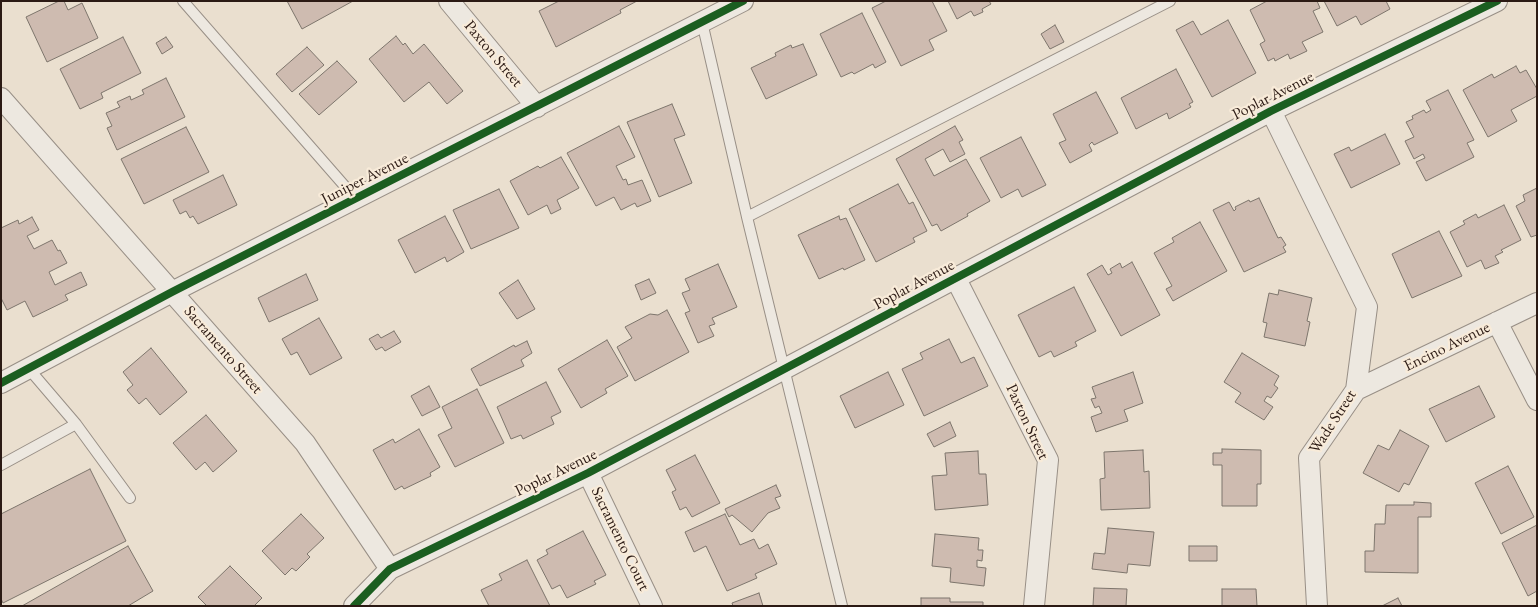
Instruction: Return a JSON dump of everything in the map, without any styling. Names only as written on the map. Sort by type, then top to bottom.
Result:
[{"type":"street","name":"Paxton Street","points":[[449,1],[537,106]]},
{"type":"street","name":"Juniper Avenue","points":[[1,383],[172,292],[743,1]]},
{"type":"street","name":"Poplar Avenue","points":[[354,606],[390,569],[588,473],[1271,112],[1497,1]]},
{"type":"street","name":"Sacramento Street","points":[[1,98],[305,443],[390,569]]},
{"type":"street","name":"Wade Street","points":[[1271,112],[1367,307],[1356,390],[1309,458],[1317,606]]},
{"type":"street","name":"Paxton Street","points":[[956,279],[1048,460],[1034,606]]},
{"type":"street","name":"Encino Avenue","points":[[1356,390],[1537,303]]},
{"type":"street","points":[[1497,322],[1537,400]]},
{"type":"street","name":"Sacramento Court","points":[[588,473],[652,606]]},
{"type":"lane","points":[[183,1],[356,199]]},
{"type":"lane","points":[[747,217],[1170,1]]},
{"type":"lane","points":[[702,22],[747,217],[842,606]]},
{"type":"lane","points":[[29,369],[76,424],[130,498]]},
{"type":"lane","points":[[1,465],[76,424]]},
{"type":"building","points":[[59,1],[64,1],[68,10],[82,3],[98,38],[47,62],[26,17]]},
{"type":"building","points":[[287,1],[353,1],[302,29]]},
{"type":"building","points":[[559,1],[637,1],[620,10],[621,13],[556,47],[539,11]]},
{"type":"building","points":[[886,1],[932,1],[947,31],[929,40],[934,50],[901,66],[872,8]]},
{"type":"building","points":[[948,1],[989,1],[991,4],[982,9],[983,12],[974,16],[971,11],[957,19]]},
{"type":"building","points":[[1267,1],[1317,1],[1320,8],[1313,11],[1323,32],[1302,42],[1307,51],[1290,59],[1288,54],[1275,61],[1274,58],[1268,61],[1260,44],[1265,41],[1250,10]]},
{"type":"building","points":[[1324,1],[1386,1],[1390,9],[1361,25],[1356,16],[1337,26]]},
{"type":"building","points":[[862,13],[886,62],[875,68],[873,64],[854,74],[852,72],[841,77],[820,34]]},
{"type":"building","points":[[1228,20],[1256,73],[1212,97],[1176,30],[1193,21],[1201,35]]},
{"type":"building","points":[[1055,25],[1064,42],[1050,49],[1041,34]]},
{"type":"building","points":[[396,36],[403,45],[405,43],[413,54],[424,44],[463,91],[447,104],[429,82],[404,102],[369,59]]},
{"type":"building","points":[[123,37],[141,73],[101,93],[103,98],[80,109],[60,69]]},
{"type":"building","points":[[166,37],[173,47],[162,54],[156,43]]},
{"type":"building","points":[[803,44],[817,75],[766,99],[751,68],[776,56],[775,53],[791,45],[792,48]]},
{"type":"building","points":[[307,47],[324,65],[292,92],[276,74]]},
{"type":"building","points":[[337,61],[357,82],[319,115],[299,94]]},
{"type":"building","points":[[1516,66],[1520,73],[1526,70],[1537,89],[1537,96],[1511,110],[1517,121],[1488,137],[1463,90],[1492,74],[1494,78]]},
{"type":"building","points":[[1176,69],[1193,102],[1189,104],[1191,107],[1169,119],[1167,113],[1136,129],[1121,98]]},
{"type":"building","points":[[166,78],[185,117],[117,150],[107,128],[112,126],[106,113],[120,107],[117,102],[130,96],[131,100],[144,94],[142,90]]},
{"type":"building","points":[[1448,90],[1474,140],[1467,143],[1474,157],[1426,181],[1416,162],[1425,158],[1423,154],[1414,159],[1405,141],[1414,137],[1406,122],[1413,119],[1412,116],[1424,110],[1426,113],[1431,110],[1426,101]]},
{"type":"building","points":[[1096,92],[1118,133],[1094,145],[1092,142],[1089,145],[1092,151],[1070,163],[1059,143],[1066,140],[1053,114]]},
{"type":"building","points":[[672,104],[685,135],[674,139],[692,183],[659,197],[627,122]]},
{"type":"building","points":[[619,126],[635,157],[616,166],[623,180],[626,179],[628,185],[642,180],[651,201],[637,207],[635,203],[621,210],[614,197],[596,206],[567,153]]},
{"type":"building","points":[[955,126],[963,140],[959,142],[965,154],[950,162],[943,149],[925,159],[934,176],[966,159],[990,201],[941,231],[937,224],[932,226],[896,159]]},
{"type":"building","points":[[186,127],[209,172],[144,204],[121,159]]},
{"type":"building","points":[[1385,134],[1400,164],[1351,188],[1334,154],[1349,147],[1351,151]]},
{"type":"building","points":[[1021,137],[1046,185],[1022,197],[1018,189],[1001,198],[980,158]]},
{"type":"building","points":[[561,157],[579,188],[557,200],[561,209],[551,214],[547,205],[528,215],[510,181],[538,166],[540,168]]},
{"type":"building","points":[[223,175],[237,205],[198,224],[193,216],[190,218],[186,211],[180,214],[173,200]]},
{"type":"building","points":[[898,184],[909,204],[913,202],[927,231],[913,238],[915,242],[876,262],[849,209]]},
{"type":"building","points":[[1537,188],[1537,235],[1531,237],[1516,206],[1525,201],[1523,195]]},
{"type":"building","points":[[499,189],[519,228],[471,249],[453,210]]},
{"type":"building","points":[[1259,198],[1278,238],[1281,237],[1286,245],[1283,247],[1286,252],[1244,272],[1213,210],[1229,202],[1234,211],[1235,207],[1249,200],[1250,202]]},
{"type":"building","points":[[1504,205],[1521,240],[1501,250],[1503,252],[1495,256],[1499,263],[1485,269],[1481,260],[1467,267],[1450,232],[1465,224],[1463,221],[1476,214],[1478,218]]},
{"type":"building","points":[[445,216],[464,252],[447,262],[445,257],[415,273],[398,240]]},
{"type":"building","points":[[839,216],[840,220],[846,218],[865,260],[819,279],[798,235]]},
{"type":"building","points":[[32,217],[39,230],[27,236],[34,249],[52,240],[67,263],[49,272],[55,285],[81,272],[87,285],[65,295],[68,300],[33,317],[25,301],[7,310],[1,298],[1,228],[18,220],[19,224]]},
{"type":"building","points":[[1200,222],[1227,271],[1173,301],[1166,289],[1172,286],[1154,253],[1174,242],[1172,238]]},
{"type":"building","points":[[1439,231],[1462,276],[1412,298],[1392,254]]},
{"type":"building","points":[[1132,262],[1160,315],[1121,336],[1087,274],[1102,265],[1108,275],[1112,273],[1110,269],[1120,263],[1122,268]]},
{"type":"building","points":[[718,264],[737,307],[712,318],[715,324],[709,326],[714,336],[698,343],[685,313],[690,311],[682,293],[690,290],[685,279]]},
{"type":"building","points":[[306,274],[318,300],[269,322],[258,298]]},
{"type":"building","points":[[649,279],[656,293],[641,300],[635,285]]},
{"type":"building","points":[[518,280],[535,309],[517,319],[499,293]]},
{"type":"building","points":[[1074,287],[1096,331],[1075,342],[1077,346],[1054,357],[1051,351],[1039,357],[1018,315]]},
{"type":"building","points":[[1279,290],[1312,298],[1307,321],[1310,322],[1305,346],[1264,337],[1267,323],[1263,322],[1269,293],[1278,295]]},
{"type":"building","points":[[667,310],[689,352],[635,381],[617,347],[632,338],[625,327],[650,314],[658,315]]},
{"type":"building","points":[[319,318],[342,358],[310,375],[297,352],[291,355],[282,339]]},
{"type":"building","points":[[394,331],[401,342],[385,351],[382,347],[376,350],[369,339],[378,334],[381,338]]},
{"type":"building","points":[[949,339],[961,363],[974,357],[988,386],[924,416],[902,369],[923,359],[920,353]]},
{"type":"building","points":[[607,340],[628,376],[605,389],[607,393],[581,408],[558,369]]},
{"type":"building","points":[[527,341],[532,353],[521,360],[524,366],[480,386],[471,369],[514,345],[515,347]]},
{"type":"building","points":[[151,348],[187,392],[160,415],[146,398],[139,404],[127,390],[133,385],[123,372]]},
{"type":"building","points":[[1242,353],[1279,376],[1274,385],[1278,388],[1271,398],[1267,396],[1264,401],[1273,407],[1264,420],[1235,402],[1241,393],[1224,382]]},
{"type":"building","points":[[888,372],[904,405],[855,428],[840,396]]},
{"type":"building","points":[[1133,372],[1143,403],[1124,410],[1128,421],[1096,432],[1091,417],[1102,413],[1099,406],[1095,408],[1091,399],[1096,398],[1092,387]]},
{"type":"building","points":[[546,382],[561,412],[551,417],[554,424],[523,439],[521,435],[511,439],[497,407]]},
{"type":"building","points":[[429,386],[440,407],[422,416],[411,396]]},
{"type":"building","points":[[1479,386],[1495,417],[1446,442],[1429,409]]},
{"type":"building","points":[[477,389],[504,443],[455,467],[438,435],[452,428],[442,407]]},
{"type":"building","points":[[206,415],[237,451],[213,472],[205,462],[196,470],[173,443]]},
{"type":"building","points":[[950,422],[956,436],[934,447],[927,434]]},
{"type":"building","points":[[419,429],[440,467],[430,473],[431,476],[404,489],[402,486],[395,490],[373,450],[393,439],[395,443]]},
{"type":"building","points":[[1400,430],[1429,446],[1409,485],[1404,483],[1399,492],[1363,473],[1378,445],[1389,450]]},
{"type":"building","points":[[1222,449],[1261,450],[1261,484],[1257,484],[1257,506],[1222,506],[1222,465],[1213,465],[1213,453],[1222,453]]},
{"type":"building","points":[[1143,450],[1144,472],[1149,471],[1150,508],[1101,510],[1100,479],[1105,478],[1104,452]]},
{"type":"building","points":[[978,451],[979,474],[986,474],[988,505],[935,510],[932,476],[947,475],[945,453]]},
{"type":"building","points":[[695,455],[720,503],[692,517],[686,507],[680,510],[672,492],[676,490],[666,470]]},
{"type":"building","points":[[1508,466],[1534,517],[1501,534],[1475,483]]},
{"type":"building","points":[[90,469],[126,541],[3,603],[1,599],[1,514]]},
{"type":"building","points":[[776,485],[781,496],[775,498],[780,508],[768,513],[752,532],[732,515],[729,517],[725,509]]},
{"type":"building","points":[[1414,502],[1431,503],[1431,517],[1418,517],[1418,573],[1365,572],[1365,551],[1374,551],[1375,524],[1385,524],[1386,505],[1414,505]]},
{"type":"building","points":[[301,514],[324,538],[307,554],[310,557],[296,571],[292,568],[285,575],[262,551]]},
{"type":"building","points":[[725,514],[740,545],[754,539],[759,549],[768,544],[777,564],[755,574],[757,578],[727,591],[706,546],[694,552],[685,532]]},
{"type":"building","points":[[1537,525],[1537,591],[1528,596],[1502,543]]},
{"type":"building","points":[[1108,528],[1154,532],[1150,566],[1128,564],[1127,573],[1092,569],[1094,553],[1105,554]]},
{"type":"building","points":[[583,531],[606,575],[594,581],[596,584],[567,598],[560,585],[552,589],[537,560],[548,554],[546,550]]},
{"type":"building","points":[[935,534],[979,538],[978,550],[983,550],[982,561],[977,560],[977,567],[986,568],[984,586],[950,582],[951,568],[932,566]]},
{"type":"building","points":[[128,546],[153,591],[128,606],[22,606]]},
{"type":"building","points":[[1189,546],[1217,546],[1217,561],[1189,561]]},
{"type":"building","points":[[527,560],[550,606],[489,606],[481,590],[502,580],[499,574]]},
{"type":"building","points":[[230,566],[262,598],[254,606],[207,606],[198,597]]},
{"type":"building","points":[[1094,588],[1127,589],[1126,606],[1093,606]]},
{"type":"building","points":[[1222,589],[1256,589],[1257,606],[1222,606]]},
{"type":"building","points":[[759,593],[763,606],[733,606],[732,603]]},
{"type":"building","points":[[921,598],[950,598],[950,602],[983,602],[983,606],[921,606]]},
{"type":"building","points":[[1398,598],[1402,606],[1382,606]]},
{"type":"cycle path","points":[[1,383],[172,292],[743,1]]},
{"type":"cycle path","points":[[354,606],[390,569],[588,473],[1271,111],[1497,1]]}]
